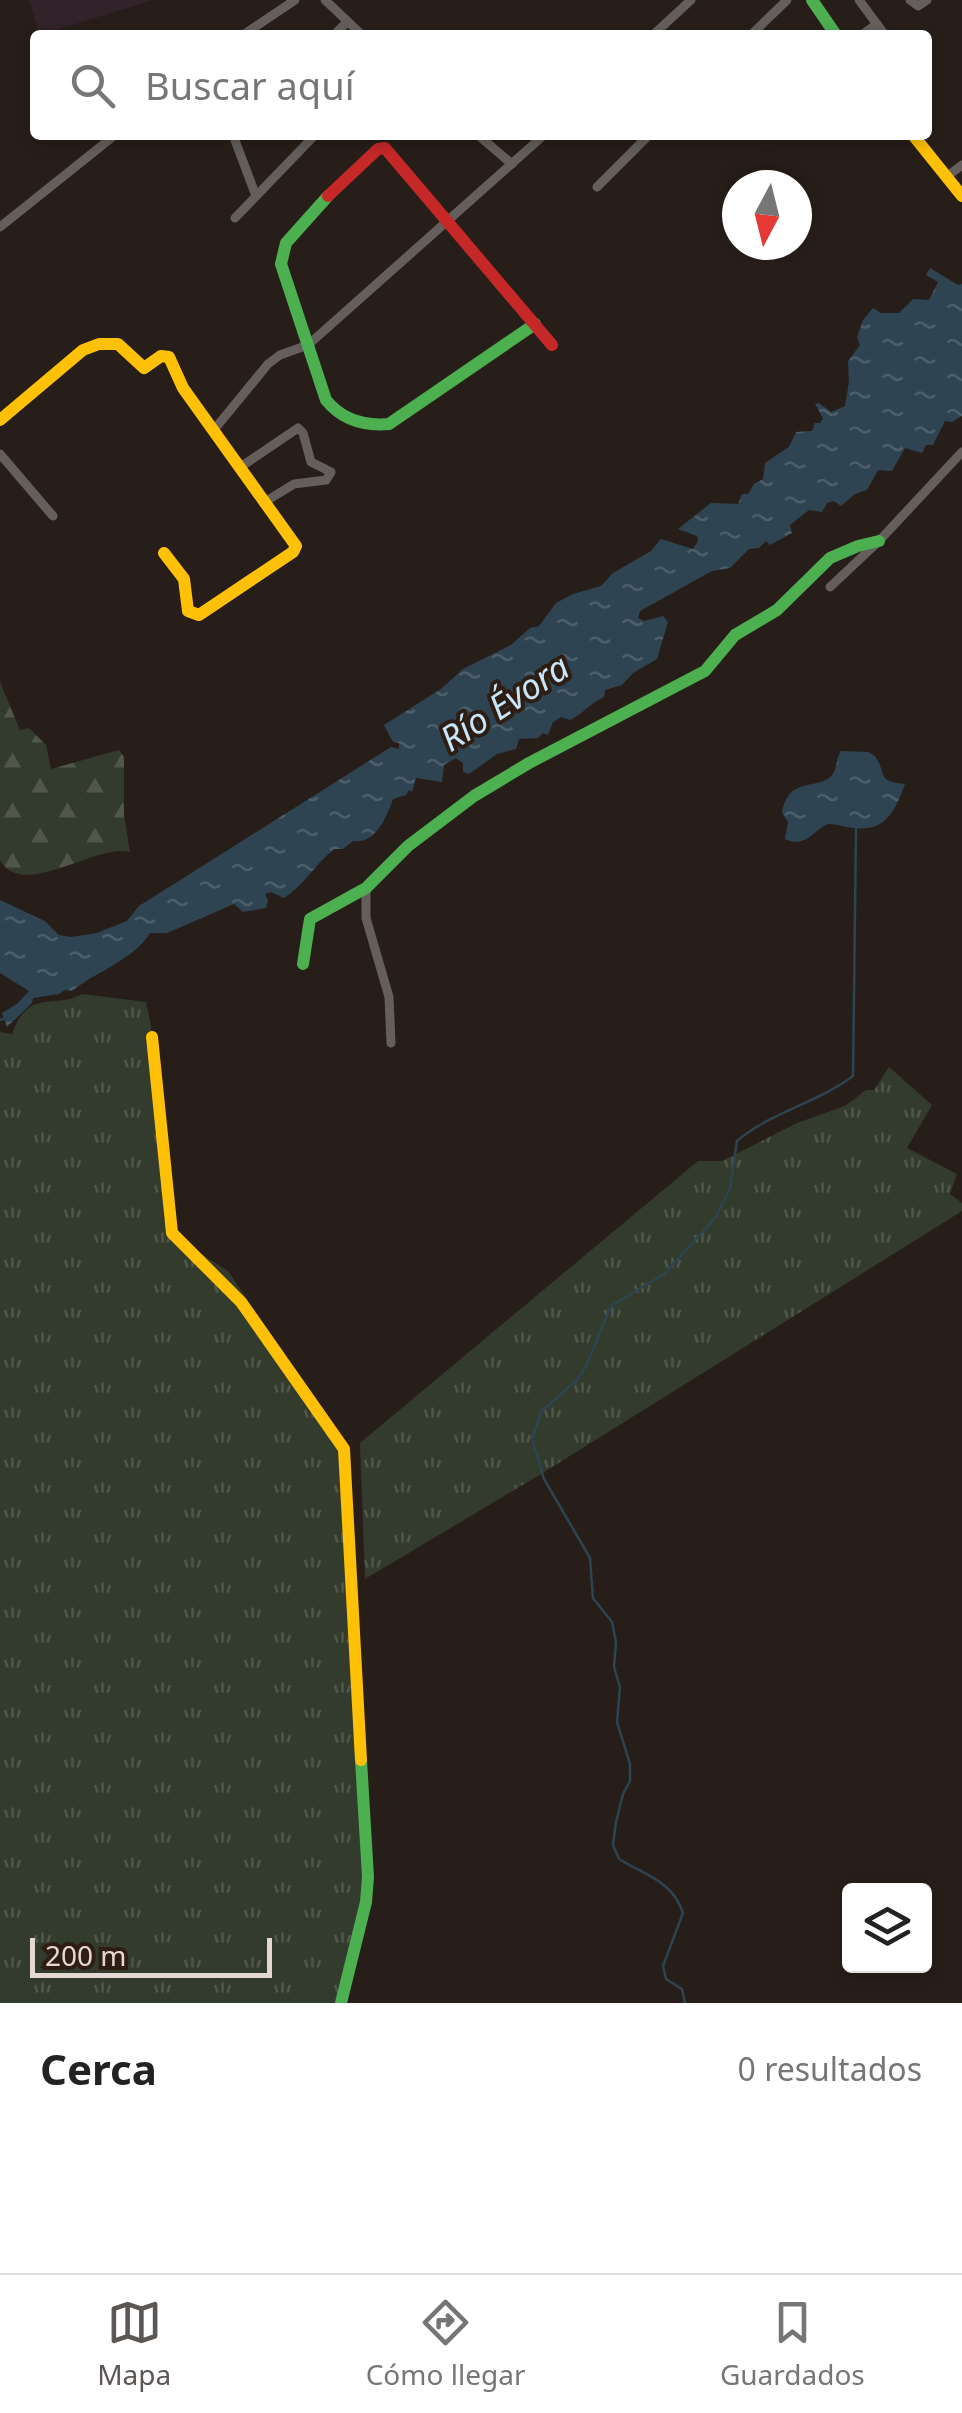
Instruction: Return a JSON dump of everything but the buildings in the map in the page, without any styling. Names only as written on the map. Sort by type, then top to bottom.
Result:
[{"type":"street","points":[[255,30],[295,0]]},
{"type":"street","points":[[325,0],[356,30]]},
{"type":"street","points":[[658,30],[691,0]]},
{"type":"street","points":[[756,30],[787,0]]},
{"type":"street","points":[[812,0],[833,30]]},
{"type":"street","points":[[859,0],[881,30]]},
{"type":"street","points":[[910,0],[918,6],[927,0]]},
{"type":"street","points":[[339,30],[347,22]]},
{"type":"street","points":[[869,30],[877,24]]},
{"type":"street","points":[[0,227],[108,140]]},
{"type":"street","points":[[236,140],[256,196]]},
{"type":"street","points":[[235,218],[310,140]]},
{"type":"street","points":[[484,140],[512,164]]},
{"type":"street","points":[[213,431],[268,364],[308,345],[538,140]]},
{"type":"street","points":[[596,187],[644,140]]},
{"type":"street","points":[[917,140],[962,196]]},
{"type":"street","points":[[535,324],[384,425],[350,418],[331,409],[281,267],[284,245],[378,149],[385,148],[448,222],[535,324],[552,344]]},
{"type":"street","points":[[946,177],[962,165]]},
{"type":"street","points":[[0,420],[32,397],[64,362],[92,344],[118,344],[146,368],[162,356],[169,356],[182,388],[296,546],[293,552],[199,616],[188,611],[184,579],[164,554]]},
{"type":"street","points":[[239,468],[298,428],[303,432],[311,462],[331,475],[320,482],[294,484],[263,503]]},
{"type":"street","points":[[830,587],[962,452]]},
{"type":"street","points":[[0,454],[53,516]]},
{"type":"street","points":[[303,964],[310,919],[366,888],[408,846],[474,796],[705,670],[719,659],[737,634],[778,609],[836,552],[879,541]]},
{"type":"street","points":[[366,888],[366,918],[389,998],[391,1043]]},
{"type":"street","points":[[152,1037],[172,1233],[232,1292],[344,1448],[368,1877],[366,1902],[341,2003]]},
{"type":"shaded area","points":[[29,0],[153,0],[56,30],[38,30]]},
{"type":"green space","points":[[0,682],[20,730],[29,728],[46,745],[51,769],[119,750],[124,757],[124,816],[130,852],[115,851],[25,875],[11,871],[0,860]]},
{"type":"green space","points":[[82,994],[146,1002],[151,1025],[164,1220],[172,1223],[195,1250],[228,1271],[340,1436],[367,1877],[338,2003],[0,2003],[0,1032],[12,1034],[19,1019],[34,1005]]},
{"type":"green space","points":[[889,1067],[932,1105],[907,1148],[957,1174],[950,1194],[962,1203],[962,1211],[365,1579],[360,1443],[698,1161],[722,1161],[797,1123],[845,1106],[866,1090],[874,1090]]},
{"type":"water","name":"Río Évora","points":[[930,268],[962,284],[962,416],[945,421],[933,445],[926,445],[922,453],[905,448],[892,471],[878,470],[867,490],[841,506],[834,501],[827,503],[822,512],[809,510],[790,525],[792,533],[770,545],[766,541],[759,548],[749,549],[730,568],[712,571],[640,611],[638,618],[644,621],[663,616],[668,622],[657,659],[633,673],[622,685],[605,690],[604,697],[575,718],[561,717],[553,722],[548,735],[519,739],[516,749],[497,754],[469,774],[463,772],[463,763],[456,758],[444,765],[442,782],[416,778],[412,792],[393,799],[374,834],[335,849],[284,898],[271,892],[265,894],[266,908],[243,912],[234,904],[167,933],[150,933],[124,958],[72,991],[33,998],[7,1027],[2,1013],[29,991],[0,973],[0,900],[45,921],[59,935],[97,933],[127,921],[139,906],[391,747],[399,749],[399,743],[393,742],[384,725],[441,689],[463,669],[539,626],[556,603],[601,586],[613,573],[651,551],[661,539],[693,549],[697,536],[678,529],[711,503],[738,504],[742,494],[748,494],[763,479],[765,463],[789,447],[796,432],[812,431],[815,423],[820,423],[823,418],[815,404],[831,412],[845,406],[848,361],[860,345],[857,337],[863,320],[873,308],[881,313],[899,313],[913,299],[929,300],[938,282],[926,275]]},
{"type":"water","points":[[841,751],[868,752],[875,756],[886,779],[905,784],[893,810],[874,826],[828,824],[804,840],[785,839],[788,822],[782,813],[791,793],[833,774]]},
{"type":"waterway","points":[[685,2003],[682,1989],[666,1979],[663,1966],[683,1913],[678,1902],[665,1886],[619,1859],[613,1845],[623,1794],[630,1781],[630,1764],[617,1722],[620,1687],[614,1667],[616,1642],[612,1622],[593,1598],[590,1558],[544,1479],[532,1439],[541,1412],[577,1380],[586,1366],[611,1306],[664,1274],[716,1217],[730,1188],[737,1141],[764,1122],[853,1076],[856,829]]},
{"type":"waterway","points":[[0,1020],[5,1018]]},
{"type":"traffic: fast","points":[[812,0],[833,30]]},
{"type":"traffic: fast","points":[[328,196],[286,243],[281,264],[326,400],[347,417],[363,423],[389,424],[535,324]]},
{"type":"traffic: fast","points":[[303,964],[310,919],[366,888],[408,846],[474,796],[705,671],[735,635],[777,610],[830,558],[879,541]]},
{"type":"traffic: fast","points":[[341,2003],[366,1902],[361,1760]]},
{"type":"traffic: slow","points":[[917,140],[962,196]]},
{"type":"traffic: slow","points":[[0,420],[83,350],[99,344],[118,344],[144,368],[161,356],[169,357],[183,388],[296,546],[293,552],[199,615],[188,611],[184,579],[164,553]]},
{"type":"traffic: slow","points":[[152,1037],[172,1233],[241,1302],[344,1449],[361,1760]]},
{"type":"traffic: jam","points":[[328,196],[378,149],[385,148],[552,345]]}]
